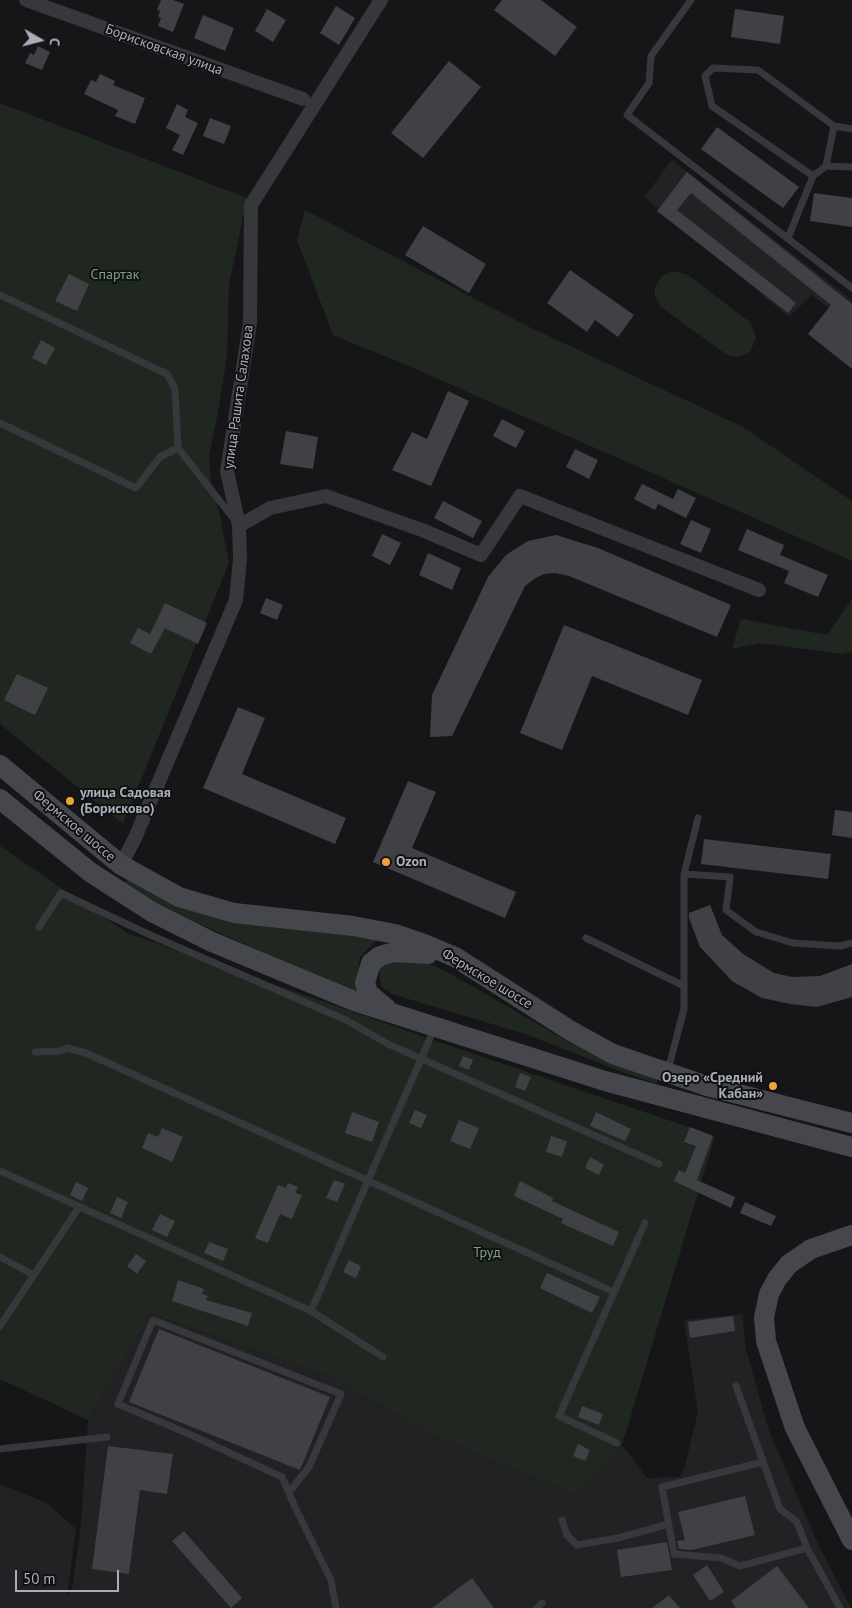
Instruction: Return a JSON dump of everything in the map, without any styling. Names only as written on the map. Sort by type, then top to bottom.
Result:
[{"type":"main road","name":"Фермское шоссе","points":[[0,764],[121,865],[179,897],[206,906],[263,918],[353,926],[395,934],[455,958],[571,1031],[605,1049],[668,1073],[768,1102],[852,1123]]},
{"type":"main road","name":"Фермское шоссе","points":[[0,799],[110,886],[152,912],[212,942],[354,1001],[605,1081],[852,1147]]},
{"type":"main road","points":[[110,886],[121,865]]},
{"type":"main road","points":[[394,1014],[368,993],[365,983],[371,963],[380,956],[408,951],[455,958]]},
{"type":"main road","points":[[852,1235],[811,1249],[789,1264],[777,1279],[769,1294],[764,1316],[766,1342],[794,1428],[852,1540]]},
{"type":"street","name":"Борисковская улица","points":[[26,0],[303,99]]},
{"type":"street","name":"улица Рашита Салахова","points":[[121,865],[236,600],[240,558],[239,526],[226,471],[250,323],[251,205],[381,0]]},
{"type":"street","points":[[239,526],[270,508],[326,496],[422,530],[481,555],[520,496],[759,590]]},
{"type":"street","points":[[831,1142],[852,1140]]},
{"type":"lane","points":[[691,0],[651,56],[649,83],[627,115],[852,288]]},
{"type":"lane","points":[[813,176],[712,106],[705,76],[713,68],[758,70],[834,126],[852,129]]},
{"type":"lane","points":[[788,238],[813,176],[826,166],[834,126]]},
{"type":"lane","points":[[826,166],[852,168]]},
{"type":"lane","points":[[0,296],[167,374],[175,388],[178,448],[239,526]]},
{"type":"lane","points":[[0,423],[136,488],[160,457],[178,448]]},
{"type":"lane","points":[[668,1073],[684,1009],[684,874],[698,818]]},
{"type":"lane","points":[[684,874],[730,877],[726,910],[756,932],[793,943],[840,946],[852,943]]},
{"type":"lane","points":[[39,927],[60,893],[148,934],[346,1020],[388,1044],[660,1164]]},
{"type":"lane","points":[[586,938],[684,986]]},
{"type":"lane","points":[[311,1312],[436,1027]]},
{"type":"lane","points":[[34,1052],[60,1051],[67,1048],[86,1054],[614,1292]]},
{"type":"lane","points":[[0,1171],[311,1312],[382,1357]]},
{"type":"lane","points":[[0,1326],[79,1207]]},
{"type":"lane","points":[[617,1443],[559,1416],[645,1223]]},
{"type":"lane","points":[[0,1258],[34,1275]]},
{"type":"lane","points":[[289,1492],[309,1467],[341,1394],[153,1320],[118,1404],[282,1477],[289,1492],[332,1580],[336,1608]]},
{"type":"lane","points":[[736,1386],[780,1509],[797,1522],[808,1548],[840,1608]]},
{"type":"lane","points":[[0,1449],[107,1437]]},
{"type":"lane","points":[[763,1462],[662,1487],[674,1554],[721,1558],[740,1566],[808,1548]]},
{"type":"lane","points":[[562,1520],[567,1535],[577,1545],[618,1538],[669,1524]]},
{"type":"shaded area","points":[[672,160],[852,300],[852,327],[812,295],[789,317],[644,197]]},
{"type":"shaded area","points":[[148,1313],[330,1377],[435,1436],[576,1495],[622,1445],[647,1478],[679,1477],[684,1469],[698,1412],[684,1320],[742,1314],[746,1349],[768,1428],[818,1544],[851,1608],[0,1608],[0,1484],[47,1503],[76,1529],[67,1597],[72,1589],[81,1525],[88,1420]]},
{"type":"green space","name":"Спартак","points":[[0,103],[247,198],[229,285],[227,355],[209,456],[211,484],[220,516],[229,563],[123,824],[0,724]]},
{"type":"green space","points":[[305,210],[527,326],[741,426],[852,501],[852,561],[404,364],[333,335],[297,240]]},
{"type":"green space","points":[[672,271],[688,275],[751,323],[756,338],[750,352],[739,357],[727,355],[660,306],[655,295],[655,287],[662,276]]},
{"type":"green space","points":[[852,599],[852,651],[843,654],[759,643],[732,649],[741,619],[827,635]]},
{"type":"green space","name":"Труд","points":[[0,846],[127,933],[425,1037],[428,1045],[436,1041],[715,1136],[622,1445],[576,1495],[435,1436],[330,1377],[149,1313],[88,1420],[0,1379]]},
{"type":"green space","points":[[127,879],[234,922],[378,939],[360,957],[357,979],[362,994],[293,966],[156,904],[128,886],[125,883]]},
{"type":"green space","points":[[409,957],[433,965],[467,983],[570,1043],[655,1078],[658,1082],[654,1083],[620,1071],[525,1034],[392,994],[381,986],[379,970],[385,960]]},
{"type":"building","points":[[161,0],[173,0],[184,4],[173,32],[158,26],[161,18],[158,17],[160,11],[157,10]]},
{"type":"building","points":[[502,0],[541,0],[577,27],[555,56],[494,10]]},
{"type":"building","points":[[336,6],[355,18],[339,45],[320,33]]},
{"type":"building","points":[[267,9],[286,20],[273,42],[255,31]]},
{"type":"building","points":[[735,9],[784,16],[780,44],[731,37]]},
{"type":"building","points":[[203,15],[234,28],[225,51],[194,38]]},
{"type":"building","points":[[38,46],[50,52],[42,70],[25,63],[30,53],[34,55]]},
{"type":"building","points":[[449,61],[481,87],[423,158],[391,133]]},
{"type":"building","points":[[100,74],[115,81],[113,85],[145,98],[135,124],[115,116],[118,110],[84,94],[91,80],[96,82]]},
{"type":"building","points":[[177,104],[188,110],[185,117],[198,123],[183,155],[172,150],[180,135],[166,128]]},
{"type":"building","points":[[210,118],[231,126],[224,144],[203,136]]},
{"type":"building","points":[[717,127],[799,187],[783,208],[701,149]]},
{"type":"building","points":[[687,172],[852,304],[852,369],[808,334],[831,305],[691,193],[677,210],[796,303],[788,313],[657,211]]},
{"type":"building","points":[[814,193],[852,198],[852,227],[810,221]]},
{"type":"building","points":[[423,226],[486,264],[469,293],[405,255]]},
{"type":"building","points":[[570,270],[634,315],[618,337],[595,320],[587,332],[547,303]]},
{"type":"building","points":[[69,274],[89,284],[77,311],[55,301]]},
{"type":"building","points":[[41,340],[55,348],[46,365],[32,358]]},
{"type":"building","points":[[448,391],[469,401],[431,486],[392,470],[412,432],[427,439]]},
{"type":"building","points":[[502,419],[525,431],[516,448],[493,436]]},
{"type":"building","points":[[286,431],[318,437],[313,469],[280,464]]},
{"type":"building","points":[[575,449],[598,460],[589,479],[566,467]]},
{"type":"building","points":[[642,484],[673,499],[678,489],[696,498],[686,518],[658,504],[655,510],[634,499]]},
{"type":"building","points":[[443,501],[482,521],[473,538],[434,518]]},
{"type":"building","points":[[691,520],[711,529],[701,553],[680,544]]},
{"type":"building","points":[[747,529],[784,545],[780,555],[828,575],[818,597],[784,583],[789,571],[738,550]]},
{"type":"building","points":[[382,534],[401,543],[390,565],[372,556]]},
{"type":"building","points":[[556,535],[598,548],[731,605],[717,637],[569,576],[555,573],[544,574],[525,586],[452,736],[430,737],[432,695],[488,577],[506,555],[518,547],[528,541]]},
{"type":"building","points":[[428,553],[461,568],[452,590],[419,575]]},
{"type":"building","points":[[266,598],[283,605],[277,620],[260,613]]},
{"type":"building","points":[[165,603],[207,623],[198,644],[165,628],[151,654],[130,643],[138,628],[150,634]]},
{"type":"building","points":[[564,625],[702,680],[688,715],[592,676],[562,750],[520,733]]},
{"type":"building","points":[[17,674],[48,688],[35,715],[4,700]]},
{"type":"building","points":[[238,707],[265,718],[242,774],[346,818],[335,844],[203,788]]},
{"type":"building","points":[[408,781],[436,792],[412,848],[516,892],[505,918],[373,862]]},
{"type":"building","points":[[835,810],[852,812],[852,838],[832,835]]},
{"type":"building","points":[[704,839],[831,854],[828,879],[701,864]]},
{"type":"building","points":[[710,905],[722,935],[743,954],[774,973],[792,977],[820,976],[852,964],[852,997],[817,1007],[790,1004],[762,998],[732,981],[700,947],[689,918],[689,913]]},
{"type":"building","points":[[463,1056],[473,1060],[469,1070],[459,1066]]},
{"type":"building","points":[[520,1073],[531,1077],[525,1091],[515,1087]]},
{"type":"building","points":[[415,1110],[427,1115],[421,1128],[409,1123]]},
{"type":"building","points":[[352,1112],[379,1122],[372,1142],[345,1133]]},
{"type":"building","points":[[596,1112],[631,1129],[625,1141],[590,1126]]},
{"type":"building","points":[[459,1120],[479,1128],[470,1149],[450,1141]]},
{"type":"building","points":[[690,1127],[713,1136],[697,1180],[735,1197],[731,1208],[674,1181],[679,1170],[685,1173],[696,1146],[684,1142]]},
{"type":"building","points":[[162,1128],[183,1137],[172,1162],[142,1148],[148,1133],[158,1137]]},
{"type":"building","points":[[551,1136],[567,1141],[562,1157],[546,1152]]},
{"type":"building","points":[[590,1157],[604,1165],[599,1175],[585,1168]]},
{"type":"building","points":[[334,1180],[345,1184],[337,1202],[326,1198]]},
{"type":"building","points":[[520,1181],[553,1198],[552,1201],[619,1232],[613,1246],[561,1223],[563,1219],[514,1196]]},
{"type":"building","points":[[76,1182],[88,1188],[82,1201],[70,1195]]},
{"type":"building","points":[[288,1183],[298,1187],[295,1193],[302,1195],[292,1219],[280,1214],[268,1243],[255,1238],[278,1185],[286,1188]]},
{"type":"building","points":[[117,1197],[128,1202],[121,1218],[110,1213]]},
{"type":"building","points":[[745,1202],[776,1216],[771,1226],[740,1213]]},
{"type":"building","points":[[160,1214],[175,1221],[167,1237],[152,1230]]},
{"type":"building","points":[[209,1242],[228,1249],[223,1261],[204,1253]]},
{"type":"building","points":[[136,1254],[146,1261],[137,1274],[127,1266]]},
{"type":"building","points":[[349,1260],[361,1266],[356,1278],[343,1272]]},
{"type":"building","points":[[547,1273],[600,1297],[592,1313],[540,1288]]},
{"type":"building","points":[[178,1280],[204,1289],[202,1294],[208,1296],[206,1300],[252,1313],[248,1326],[172,1301]]},
{"type":"building","points":[[733,1316],[735,1331],[690,1338],[688,1322]]},
{"type":"building","points":[[159,1329],[330,1397],[300,1470],[129,1402]]},
{"type":"building","points":[[582,1406],[603,1414],[599,1425],[578,1417]]},
{"type":"building","points":[[578,1444],[590,1450],[585,1461],[573,1456]]},
{"type":"building","points":[[108,1446],[173,1454],[167,1494],[140,1490],[129,1574],[92,1569]]},
{"type":"building","points":[[745,1496],[755,1535],[692,1550],[679,1549],[677,1541],[685,1540],[678,1512]]},
{"type":"building","points":[[184,1531],[242,1598],[231,1608],[172,1541]]},
{"type":"building","points":[[667,1542],[672,1570],[621,1577],[617,1550]]},
{"type":"building","points":[[707,1565],[724,1592],[710,1601],[693,1575]]},
{"type":"building","points":[[777,1566],[809,1608],[736,1608],[731,1601]]},
{"type":"building","points":[[472,1578],[494,1608],[432,1608]]},
{"type":"building","points":[[669,1595],[680,1608],[652,1608]]},
{"type":"place","name":"улица Садовая (Борисково)","points":[[70,801]]},
{"type":"place","name":"Ozon","points":[[386,862]]},
{"type":"place","name":"Озеро «Средний Кабан»","points":[[773,1086]]}]
